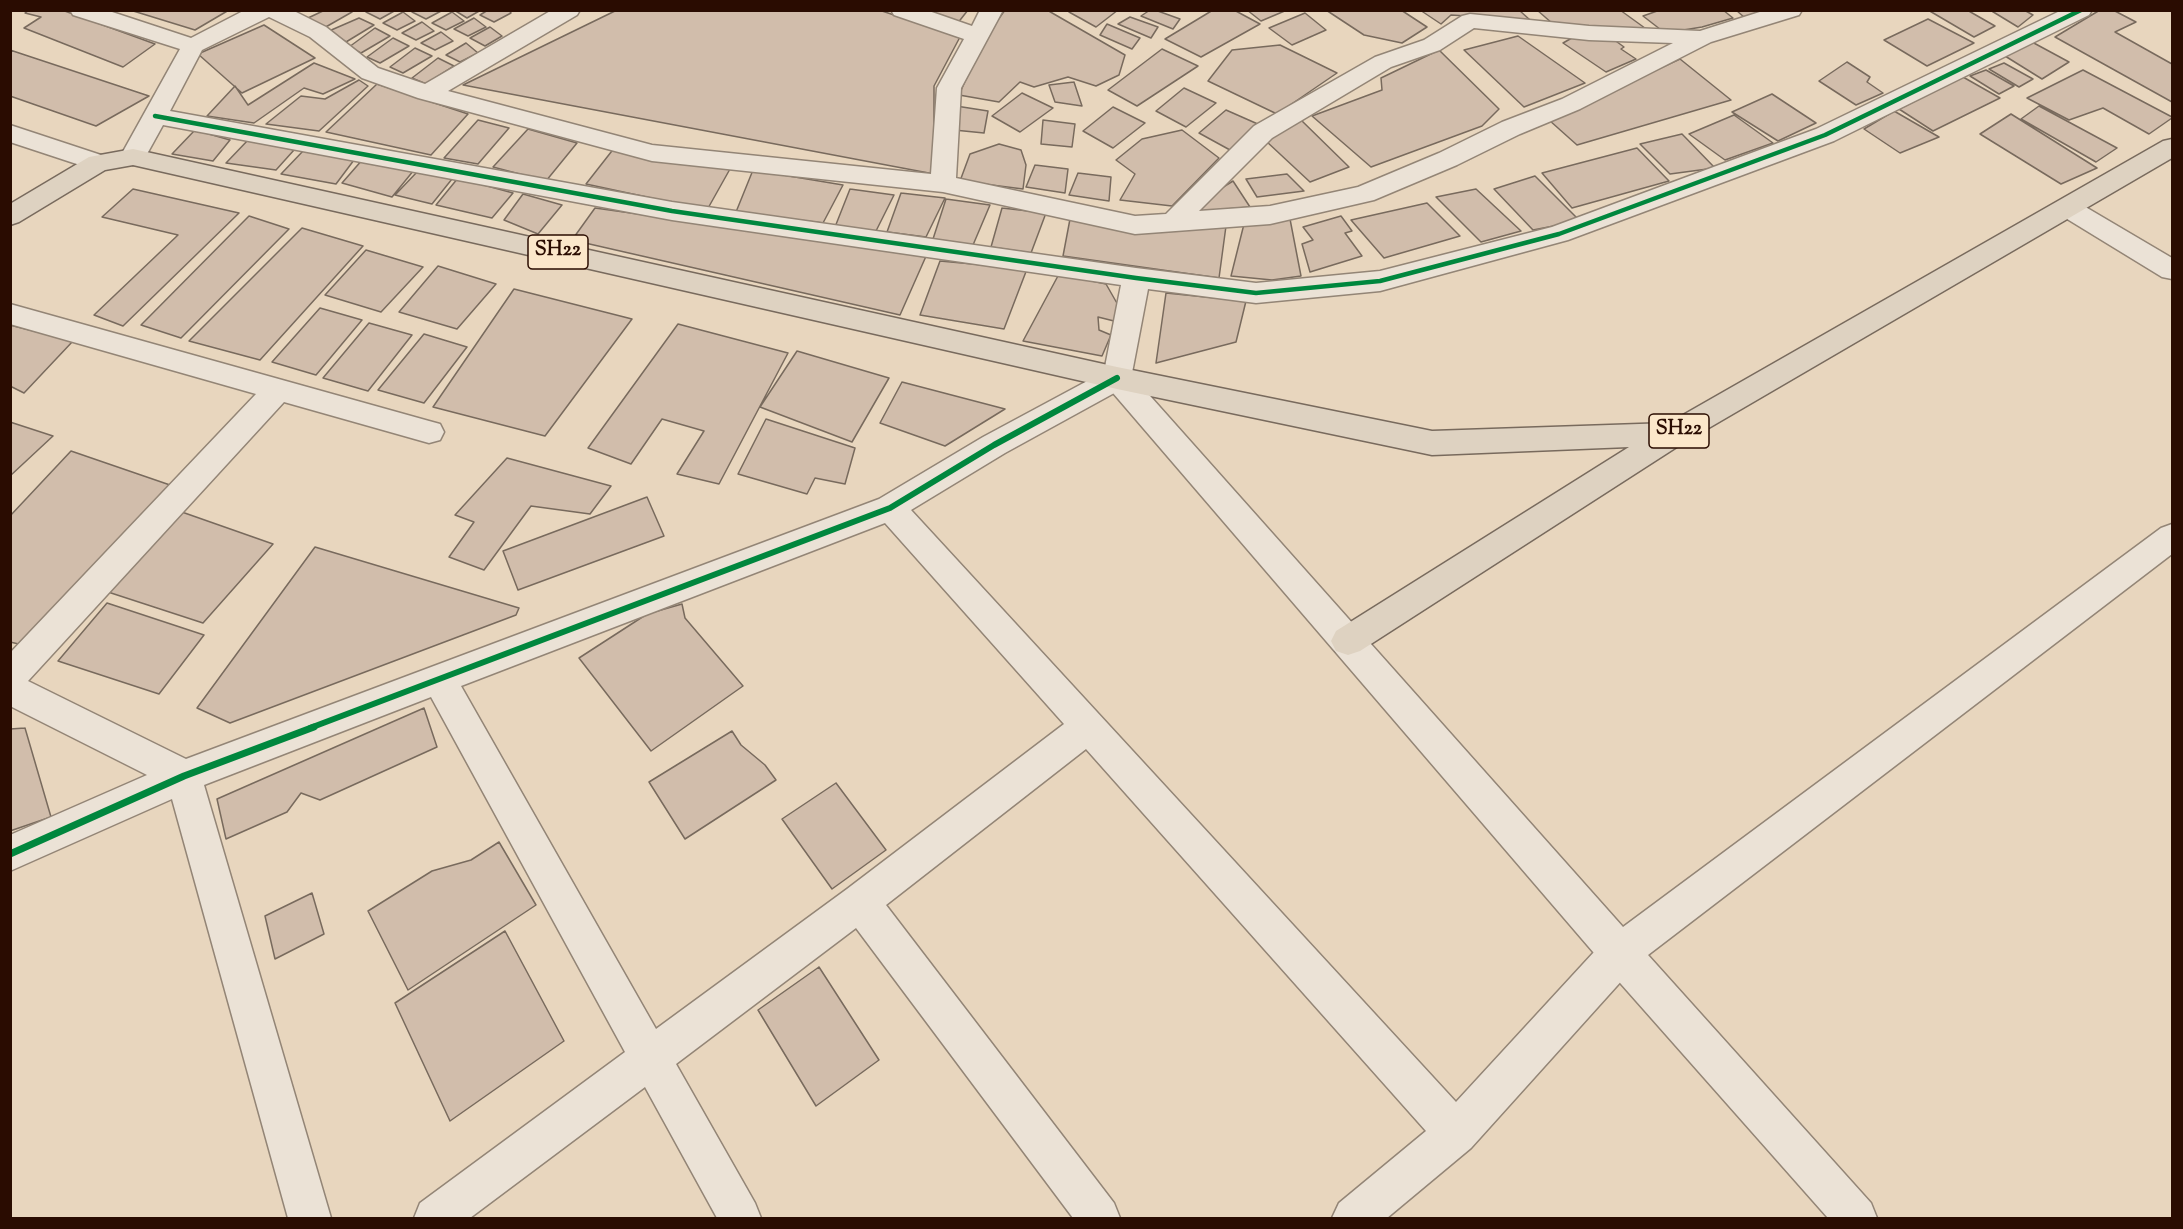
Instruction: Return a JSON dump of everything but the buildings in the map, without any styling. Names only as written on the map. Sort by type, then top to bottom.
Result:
[{"type":"main road","name":"SH22","points":[[10,216],[99,163],[133,157],[1118,378],[1432,443],[1674,435],[2172,147]]},
{"type":"main road","points":[[1348,641],[1674,435]]},
{"type":"street","points":[[81,10],[193,46]]},
{"type":"street","points":[[133,157],[193,46],[264,10]]},
{"type":"street","points":[[273,10],[318,32],[370,73],[427,93],[652,153],[943,184],[1135,225],[1270,215],[1365,194],[1448,159],[1510,128],[1571,104],[1703,37],[1791,10]]},
{"type":"street","points":[[427,93],[569,10]]},
{"type":"street","points":[[902,10],[978,36]]},
{"type":"street","points":[[943,184],[949,88],[992,10]]},
{"type":"street","points":[[155,116],[672,211],[1136,278],[1256,293],[1380,281],[1559,234],[1825,135],[2081,10]]},
{"type":"street","points":[[1173,222],[1263,132],[1383,63],[1432,45],[1470,21],[1589,33],[1703,37]]},
{"type":"street","points":[[10,132],[99,163]]},
{"type":"street","points":[[2068,208],[2172,270]]},
{"type":"street","points":[[1118,378],[1136,278]]},
{"type":"street","points":[[10,314],[429,432]]},
{"type":"street","points":[[10,854],[184,776],[890,508],[994,445],[1118,378]]},
{"type":"street","points":[[1118,378],[1620,953],[1856,1218]]},
{"type":"street","points":[[10,677],[278,390]]},
{"type":"street","points":[[890,508],[1456,1133]]},
{"type":"street","points":[[1354,1218],[1456,1133],[1620,953],[2172,537]]},
{"type":"street","points":[[439,679],[740,1218]]},
{"type":"street","points":[[10,689],[184,776],[309,1218]]},
{"type":"street","points":[[435,1218],[651,1060],[1088,726]]},
{"type":"street","points":[[860,902],[1100,1218]]},
{"type":"cycle path","points":[[155,116],[672,211],[1136,278],[1256,293],[1380,281],[1559,234],[1825,135],[2081,10]]},
{"type":"cycle path","points":[[10,854],[184,776],[890,508],[994,445],[1117,378]]}]
